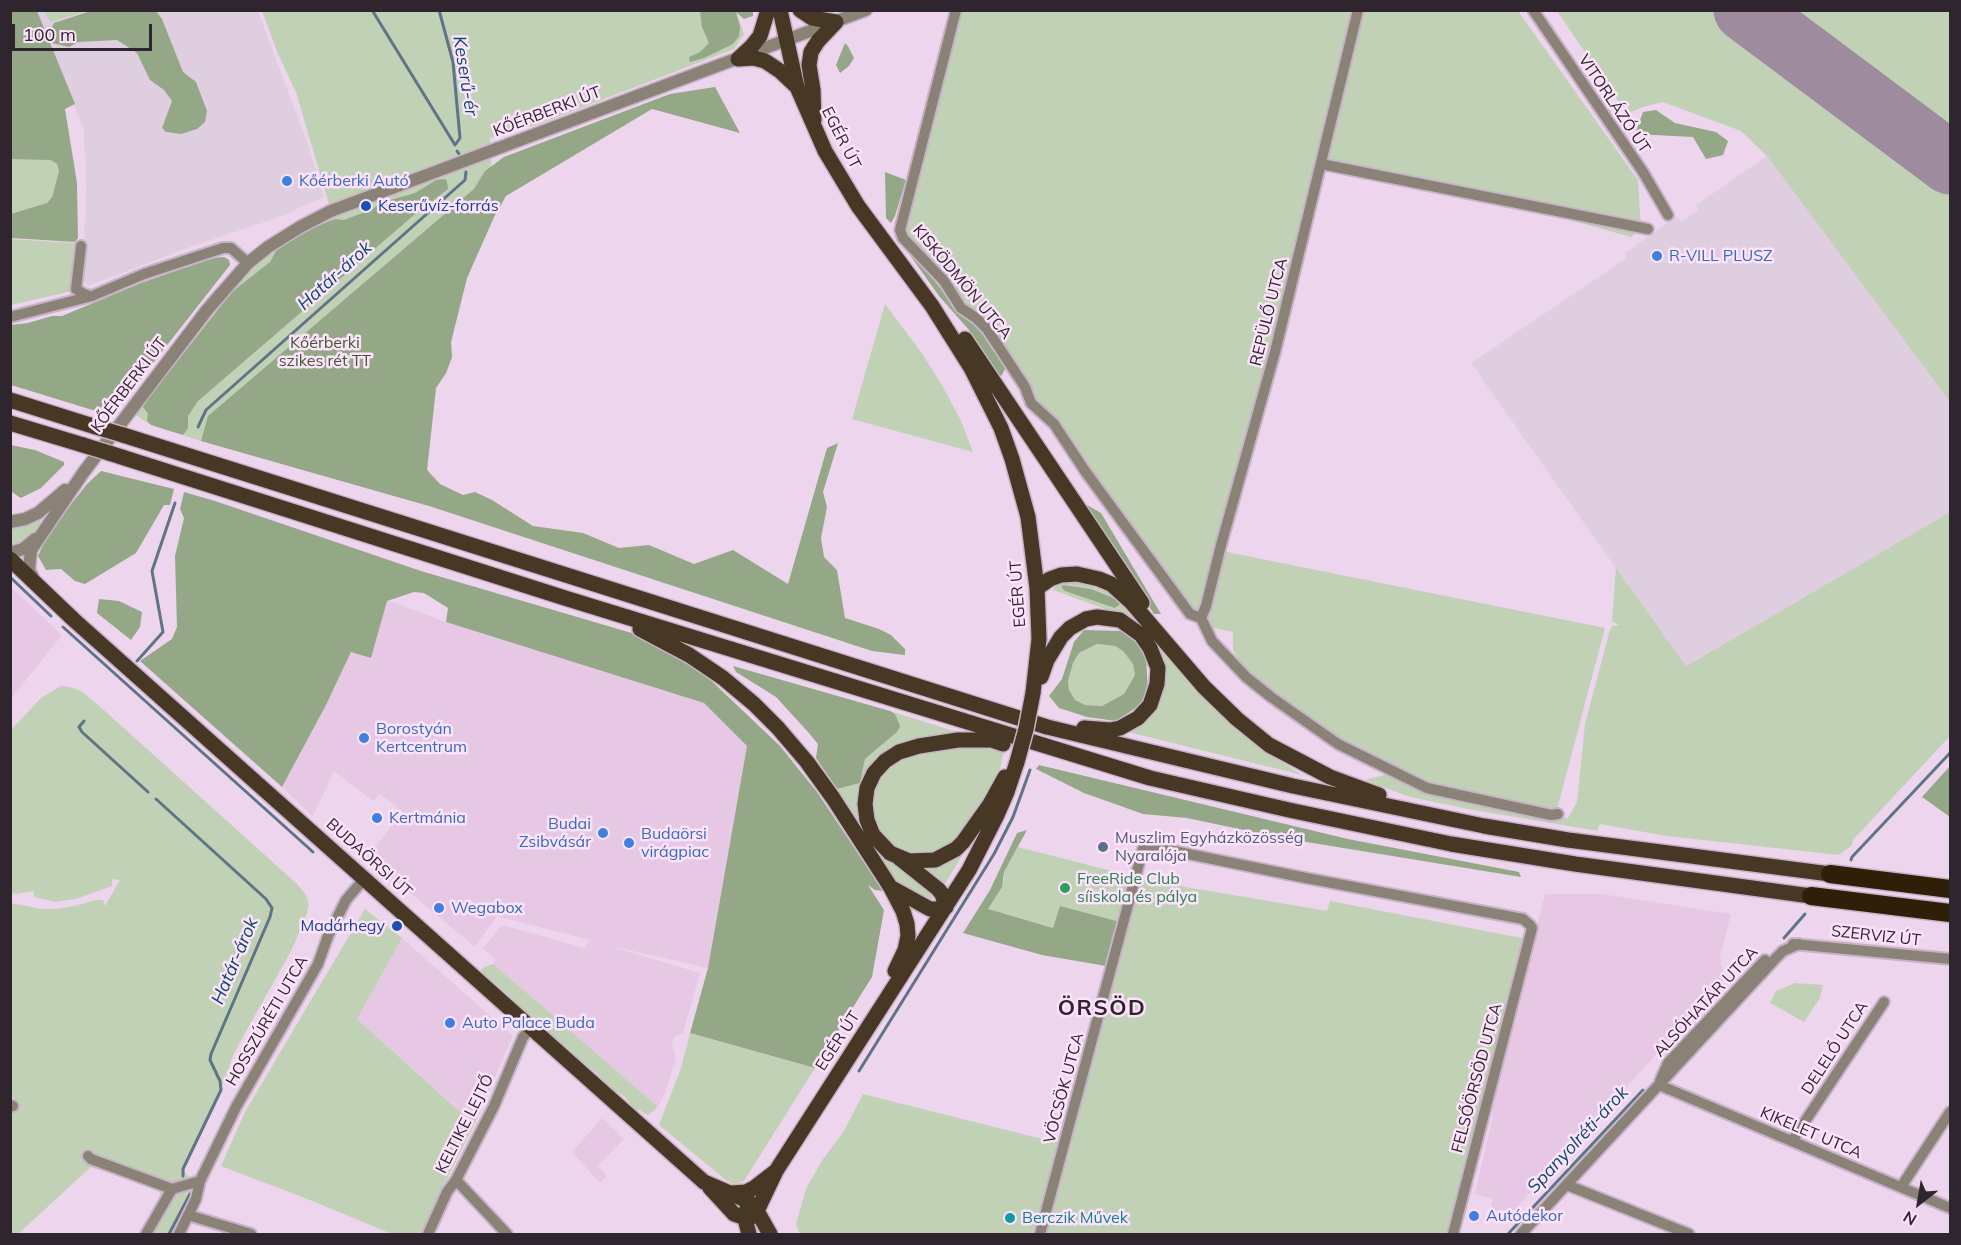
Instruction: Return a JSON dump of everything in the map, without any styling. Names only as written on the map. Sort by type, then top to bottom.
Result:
[{"type":"highway","points":[[1830,874],[1950,889]]},
{"type":"highway","points":[[1811,897],[1950,913]]},
{"type":"main road","points":[[738,58],[760,36],[768,10]]},
{"type":"main road","name":"EGÉR ÚT","points":[[751,1211],[969,870],[997,815],[1017,762],[1026,729],[1039,639],[1038,588],[1028,517],[1012,459],[986,395],[932,306],[858,206],[825,151],[797,87],[780,10]]},
{"type":"main road","points":[[800,10],[812,18],[836,22]]},
{"type":"main road","points":[[815,129],[809,65],[818,41],[836,22]]},
{"type":"main road","points":[[738,58],[765,61],[797,87]]},
{"type":"main road","points":[[932,306],[958,329],[1170,646]]},
{"type":"main road","points":[[10,400],[1047,728],[1293,786],[1484,826],[1568,840],[1830,874]]},
{"type":"main road","points":[[10,423],[568,599],[1150,778],[1451,844],[1811,897]]},
{"type":"main road","name":"BUDAÖRSI ÚT","points":[[10,559],[359,884],[530,1029],[704,1182],[731,1193],[751,1211]]},
{"type":"main road","points":[[1038,588],[1050,579],[1061,575],[1077,574],[1111,584],[1132,603],[1216,699],[1269,745],[1287,756],[1377,795],[1452,811],[1484,826]]},
{"type":"main road","points":[[568,599],[650,634],[689,655],[723,678],[754,704],[807,762],[891,888],[903,911],[908,936],[905,950],[890,982],[888,995]]},
{"type":"main road","points":[[1033,693],[1057,642],[1070,628],[1086,619],[1111,618],[1130,625],[1147,642],[1155,659],[1158,676],[1154,695],[1144,712],[1130,723],[1110,730],[1064,726],[1047,728]]},
{"type":"main road","points":[[891,888],[930,909],[946,907],[942,894],[938,890],[881,845],[873,835],[867,820],[865,804],[867,788],[874,773],[898,752],[919,746],[980,739],[1061,758],[1085,759]]},
{"type":"main road","points":[[897,856],[916,861],[935,860],[956,849],[974,829],[1002,781],[1017,762]]},
{"type":"main road","points":[[731,1193],[746,1192],[776,1171]]},
{"type":"main road","points":[[776,1171],[768,1215],[773,1231],[777,1234]]},
{"type":"main road","points":[[704,1182],[734,1214],[751,1211]]},
{"type":"main road","name":"BUDAÖRSI ÚT","points":[[704,1182],[711,1196],[750,1234]]},
{"type":"main road","points":[[750,1234],[751,1211]]},
{"type":"main road","points":[[751,1211],[770,1234]]},
{"type":"street","name":"KŐÉRBERKI ÚT","points":[[35,583],[29,570],[31,550],[83,473],[207,310],[248,263],[300,227],[331,211],[866,10]]},
{"type":"street","name":"KISKÖDMÖN UTCA","points":[[956,10],[900,230],[908,244],[944,281],[961,308],[987,329],[1025,387],[1031,403],[1054,424],[1085,471],[1190,614],[1201,618]]},
{"type":"street","name":"REPÜLŐ UTCA","points":[[1201,618],[1275,352],[1358,10]]},
{"type":"street","name":"VITORLÁZÓ ÚT","points":[[1533,10],[1642,172],[1668,215]]},
{"type":"street","points":[[1321,164],[1648,229]]},
{"type":"street","points":[[81,246],[76,289],[92,296]]},
{"type":"street","points":[[10,317],[92,296],[144,274],[223,248],[231,248],[248,263]]},
{"type":"street","name":"KŐÉRBERKI ÚT","points":[[10,522],[38,513],[83,473]]},
{"type":"street","name":"KŐÉRBERKI ÚT","points":[[10,552],[23,549],[39,536]]},
{"type":"street","points":[[1201,618],[1212,641],[1246,677],[1338,744],[1427,788],[1551,815],[1558,814]]},
{"type":"street","name":"VÖCSÖK UTCA","points":[[1040,1234],[1144,845],[1523,919],[1532,928]]},
{"type":"street","name":"HOSSZÚRÉTI UTCA","points":[[179,1234],[196,1199],[200,1181],[236,1107],[318,964],[340,910],[359,884]]},
{"type":"street","name":"FELSŐÖRSÖD UTCA","points":[[1453,1234],[1532,928]]},
{"type":"street","name":"ALSÓHATÁR UTCA","points":[[1521,1234],[1659,1085],[1661,1075],[1668,1063],[1770,955],[1787,944],[1798,944]]},
{"type":"street","name":"SZERVIZ ÚT","points":[[1798,944],[1950,959]]},
{"type":"street","name":"DELELŐ UTCA","points":[[1792,1141],[1884,1002]]},
{"type":"street","name":"KELTIKE LEJTŐ","points":[[428,1234],[447,1192],[456,1180],[494,1106],[523,1037],[530,1029]]},
{"type":"street","name":"KIKELET UTCA","points":[[1659,1085],[1950,1208]]},
{"type":"street","points":[[1901,1187],[1950,1112]]},
{"type":"street","points":[[87,1156],[172,1189],[200,1181]]},
{"type":"street","points":[[456,1180],[507,1234]]},
{"type":"street","points":[[1567,1185],[1689,1234]]},
{"type":"street","points":[[146,1234],[172,1189]]},
{"type":"street","points":[[188,1215],[251,1234]]},
{"type":"shaded area","points":[[37,11],[258,11],[308,145],[324,197],[277,218],[190,247],[88,286],[83,281],[86,186],[84,131]]},
{"type":"shaded area","points":[[1767,156],[1950,402],[1950,512],[1685,666],[1471,363],[1627,258],[1625,253],[1672,220],[1677,217],[1681,222],[1698,210],[1696,205]]},
{"type":"shaded area","points":[[11,587],[62,635],[11,699]]},
{"type":"shaded area","points":[[387,600],[446,622],[704,703],[747,746],[708,968],[606,945],[700,973],[683,1033],[674,1037],[672,1046],[676,1058],[658,1107],[493,964],[495,959],[483,948],[502,925],[585,948],[589,940],[497,916],[475,947],[367,857],[390,828],[397,807],[380,794],[373,801],[334,771],[313,816],[282,787],[326,705],[351,652],[371,658]]},
{"type":"shaded area","points":[[1545,894],[1602,894],[1731,914],[1720,957],[1724,980],[1508,1217],[1498,1215],[1496,1219],[1488,1218],[1493,1199],[1475,1194],[1492,1119],[1493,1094]]},
{"type":"shaded area","points":[[402,938],[513,1036],[478,1117],[468,1118],[357,1019]]},
{"type":"shaded area","points":[[602,1118],[624,1139],[598,1166],[607,1176],[600,1183],[572,1152]]},
{"type":"green space","points":[[11,10],[37,11],[75,104],[65,109],[77,183],[78,238],[75,242],[11,238],[11,214],[47,203],[52,197],[59,171],[57,164],[51,160],[11,159]]},
{"type":"green space","points":[[94,10],[156,11],[162,19],[183,72],[196,82],[207,111],[205,122],[197,129],[181,134],[166,132],[162,128],[172,101],[164,90],[150,80],[137,53],[117,40],[78,42],[69,47],[52,43],[49,33],[54,23]]},
{"type":"green space","points":[[44,11],[87,11],[50,22]]},
{"type":"green space","name":"Kőérberki szikes rét TT","points":[[262,11],[736,11],[744,34],[734,49],[539,124],[490,138],[494,217],[467,278],[451,342],[452,357],[446,373],[436,388],[427,470],[440,484],[429,506],[201,441],[151,425],[129,411],[248,263],[331,211],[296,92],[278,54]]},
{"type":"green space","points":[[700,11],[753,11],[753,16],[744,19],[736,12],[740,27],[739,36],[733,44],[690,62],[689,57],[700,52],[709,43],[702,27]]},
{"type":"green space","points":[[956,11],[1518,11],[1638,180],[1641,229],[1631,237],[1488,197],[1321,164],[1222,551],[1605,628],[1556,813],[1425,786],[1363,757],[1243,672],[1233,649],[1233,632],[1209,627],[1195,617],[1044,416],[987,329],[903,238]]},
{"type":"green space","points":[[1557,11],[1950,11],[1950,402],[1767,156],[1741,131],[1663,102],[1627,114]]},
{"type":"green space","points":[[845,43],[854,58],[849,66],[840,73],[836,65]]},
{"type":"green space","points":[[715,87],[740,133],[652,109],[506,196],[494,217],[467,278],[451,342],[452,357],[446,373],[436,388],[427,470],[440,484],[463,495],[475,492],[533,526],[583,533],[619,548],[649,545],[694,564],[733,550],[788,584],[827,448],[838,443],[823,492],[827,507],[821,538],[824,557],[837,570],[845,618],[891,635],[905,649],[905,655],[872,651],[429,506],[201,441],[208,416],[474,189],[485,171],[504,157],[670,94]]},
{"type":"green space","points":[[1656,110],[1675,123],[1716,132],[1728,141],[1723,155],[1706,159],[1693,137],[1635,134],[1643,112]]},
{"type":"green space","points":[[45,154],[57,164],[59,171],[52,197],[40,206],[11,214],[11,159]]},
{"type":"green space","points":[[885,172],[906,180],[891,223],[886,218]]},
{"type":"green space","points":[[445,179],[448,189],[414,215],[198,401],[188,416],[188,428],[183,435],[151,425],[147,421],[148,414],[143,407],[145,402],[232,292],[270,262],[276,251],[301,233],[335,219],[344,220],[373,209],[380,203],[415,193],[436,180]]},
{"type":"green space","points":[[10,239],[75,243],[72,291],[11,305]]},
{"type":"green space","points":[[910,250],[956,308],[978,327],[1006,367],[1002,375],[996,378],[969,330],[939,296],[907,251]]},
{"type":"green space","points":[[224,257],[229,260],[230,265],[124,400],[109,400],[99,412],[11,385],[11,325],[62,316],[141,283],[212,258]]},
{"type":"green space","points":[[885,304],[921,352],[942,385],[961,421],[973,452],[852,419]]},
{"type":"green space","points":[[11,445],[35,450],[64,462],[64,465],[41,488],[21,498],[11,491]]},
{"type":"green space","points":[[101,471],[174,489],[170,505],[164,505],[136,553],[85,584],[75,581],[61,569],[46,570],[38,556],[49,532],[87,484]]},
{"type":"green space","points":[[184,492],[421,571],[652,639],[701,671],[780,746],[817,792],[883,891],[875,890],[868,885],[884,910],[872,977],[815,1068],[690,1033],[708,968],[747,746],[704,703],[446,622],[448,608],[424,593],[414,592],[387,601],[371,658],[351,652],[326,705],[282,787],[140,661],[172,639],[177,627],[175,556],[184,518],[180,509]]},
{"type":"green space","points":[[1087,505],[1101,513],[1161,614],[1154,614],[1085,509]]},
{"type":"green space","points":[[1950,512],[1950,736],[1853,840],[1852,845],[1839,855],[1666,836],[1600,824],[1597,831],[1410,797],[1365,780],[1384,775],[1424,792],[1568,818],[1577,802],[1585,724],[1609,633],[1612,626],[1619,625],[1612,621],[1616,568],[1686,666]]},
{"type":"green space","points":[[41,517],[40,527],[26,542],[14,546],[11,543],[11,527]]},
{"type":"green space","points":[[1090,582],[1116,594],[1159,642],[1191,684],[1249,740],[1302,775],[1124,731],[1150,712],[1163,690],[1163,660],[1146,636],[1119,614],[1053,590],[1057,583]]},
{"type":"green space","points":[[1063,585],[1091,589],[1116,599],[1120,604],[1115,608],[1065,591],[1061,587]]},
{"type":"green space","points":[[99,599],[119,601],[142,612],[140,627],[131,640],[97,613]]},
{"type":"green space","points":[[1084,630],[1122,631],[1139,645],[1146,656],[1148,693],[1140,705],[1116,721],[1087,717],[1059,708],[1049,696],[1062,679],[1074,642]],"holes":[[[1097,644],[1115,646],[1123,651],[1133,664],[1135,675],[1124,694],[1102,706],[1085,705],[1075,700],[1069,690],[1068,681],[1073,663],[1079,653]]]},
{"type":"green space","points":[[1097,644],[1115,646],[1123,651],[1133,664],[1135,675],[1124,694],[1102,706],[1085,705],[1075,700],[1069,690],[1068,681],[1073,663],[1079,653]]},
{"type":"green space","points":[[733,666],[890,711],[895,714],[900,726],[897,732],[865,759],[860,783],[837,789],[816,758],[818,744],[808,732],[776,697],[736,672]]},
{"type":"green space","points":[[61,686],[81,691],[96,703],[297,884],[306,895],[309,905],[291,951],[234,1053],[221,1090],[183,1169],[196,1187],[176,1234],[139,1234],[160,1196],[159,1190],[91,1167],[18,1234],[11,1234],[10,1126],[15,1098],[10,1097],[11,903],[41,909],[56,909],[103,900],[105,906],[120,880],[112,879],[112,886],[76,899],[55,902],[34,897],[34,891],[11,893],[10,731],[41,698]]},
{"type":"green space","points":[[890,711],[960,733],[916,740],[860,786],[857,807],[863,831],[884,856],[933,894],[934,897],[931,900],[899,885],[876,857],[837,789],[860,783],[865,759],[897,732],[895,714]]},
{"type":"green space","points":[[988,745],[1005,749],[999,772],[984,803],[954,842],[933,856],[910,856],[882,839],[869,806],[870,796],[882,772],[896,759],[936,747]]},
{"type":"green space","points":[[1039,765],[1348,839],[1519,872],[1521,877],[1282,838],[1187,818],[1143,814],[1084,793],[1036,769]]},
{"type":"green space","points":[[1950,766],[1950,817],[1922,797]]},
{"type":"green space","points":[[1027,830],[1004,872],[1002,887],[988,909],[1053,928],[1060,906],[1120,922],[1106,966],[1042,955],[963,933],[990,890],[1017,833]]},
{"type":"green space","name":"FreeRide Club síiskola és pálya","points":[[1018,847],[1132,876],[1120,922],[1053,928],[987,909],[996,896],[1004,879],[1004,872]]},
{"type":"green space","points":[[965,851],[943,887],[916,867],[935,866]]},
{"type":"green space","points":[[1139,879],[1327,911],[1330,901],[1527,939],[1449,1234],[800,1234],[796,1224],[806,1189],[823,1159],[844,1131],[863,1094],[1054,1142],[1070,1137]]},
{"type":"green space","points":[[365,909],[402,938],[357,1019],[467,1118],[478,1117],[435,1203],[423,1234],[392,1234],[221,1166],[245,1112]]},
{"type":"green space","points":[[493,964],[658,1107],[648,1115],[635,1110],[625,1097],[619,1093],[613,1093],[596,1072],[577,1062],[481,971],[484,967]]},
{"type":"green space","points":[[1795,983],[1823,985],[1820,998],[1804,1022],[1770,1003],[1776,991]]},
{"type":"green space","points":[[690,1033],[815,1068],[744,1181],[733,1184],[726,1180],[659,1125],[681,1068]]},
{"type":"waterway","name":"Keserű-ér","points":[[372,10],[455,145],[460,138],[453,62],[439,10]]},
{"type":"waterway","name":"Határ-árok","points":[[198,427],[206,410],[465,180],[466,172]]},
{"type":"waterway","name":"Határ-árok","points":[[137,661],[163,632],[152,571],[175,503]]},
{"type":"waterway","points":[[10,577],[51,616]]},
{"type":"waterway","points":[[63,627],[313,852]]},
{"type":"waterway","name":"Határ-árok","points":[[84,721],[79,727],[82,732],[148,792]]},
{"type":"waterway","name":"Spanyolréti-árok","points":[[1851,860],[1950,753]]},
{"type":"waterway","points":[[859,1071],[994,854],[1013,817],[1030,770]]},
{"type":"waterway","name":"Határ-árok","points":[[156,799],[266,899],[272,908],[211,1054],[210,1060],[220,1081],[221,1090],[183,1169],[183,1176]]},
{"type":"waterway","name":"Spanyolréti-árok","points":[[1784,938],[1805,914]]},
{"type":"waterway","name":"Spanyolréti-árok","points":[[1508,1234],[1643,1090]]},
{"type":"waterway","name":"Határ-árok","points":[[169,1234],[190,1194]]},
{"type":"runway","points":[[1745,10],[1950,163]]},
{"type":"place","name":"Kőérberki Autó","points":[[287,181]]},
{"type":"place","name":"Keserűvíz-forrás","points":[[366,206]]},
{"type":"place","name":"R-VILL PLUSZ","points":[[1657,256]]},
{"type":"place","name":"Borostyán Kertcentrum","points":[[364,738]]},
{"type":"place","name":"Kertmánia","points":[[377,818]]},
{"type":"place","name":"Budai Zsibvásár","points":[[603,833]]},
{"type":"place","name":"Budaörsi virágpiac","points":[[629,843]]},
{"type":"place","name":"Muszlim Egyházközösség Nyaralója","points":[[1103,847]]},
{"type":"place","name":"FreeRide Club síiskola és pálya","points":[[1065,888]]},
{"type":"place","name":"Wegabox","points":[[439,908]]},
{"type":"place","name":"Madárhegy","points":[[397,926]]},
{"type":"place","name":"Auto Palace Buda","points":[[450,1023]]},
{"type":"place","name":"Autódekor","points":[[1474,1216]]},
{"type":"place","name":"Berczik Művek","points":[[1010,1218]]},
{"type":"district","name":"ÖRSÖD","points":[[1102,1008]]}]
